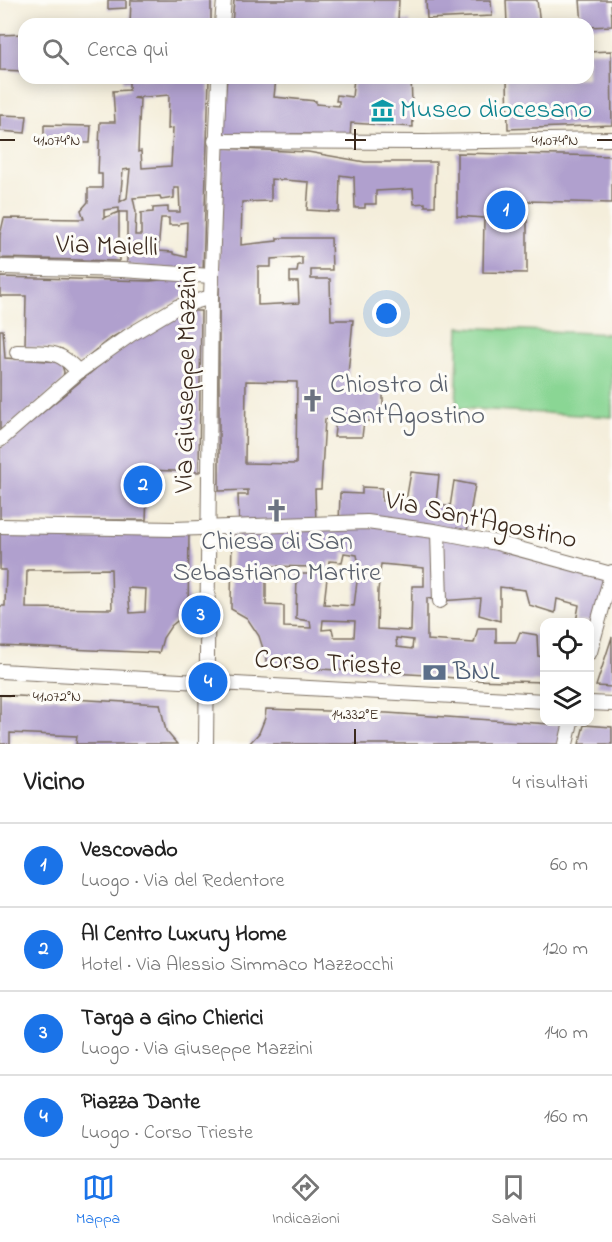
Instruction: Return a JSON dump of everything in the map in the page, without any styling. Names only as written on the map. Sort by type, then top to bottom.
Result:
[{"type":"street","points":[[222,18],[224,0]]},
{"type":"street","name":"Via Giuseppe Mazzini","points":[[206,744],[211,276],[219,84]]},
{"type":"street","points":[[215,141],[424,142],[612,139]]},
{"type":"street","name":"Via Maielli","points":[[0,267],[122,270],[211,276]]},
{"type":"street","points":[[0,440],[78,372],[158,316],[177,307],[211,297]]},
{"type":"street","points":[[17,352],[55,353],[70,362],[78,372]]},
{"type":"street","name":"Via Sant'Agostino","points":[[0,526],[232,528],[367,522],[497,543],[611,573]]},
{"type":"street","points":[[438,532],[440,601]]},
{"type":"street","points":[[594,637],[611,573]]},
{"type":"street","name":"Corso Trieste","points":[[0,671],[540,701]]},
{"type":"street","points":[[594,703],[612,704]]},
{"type":"street","points":[[566,744],[570,726]]},
{"type":"green space","points":[[459,327],[612,334],[612,417],[456,408]]},
{"type":"building","points":[[108,0],[126,0],[126,8],[108,9]]},
{"type":"building","points":[[131,0],[211,0],[211,18],[130,18]]},
{"type":"building","points":[[234,0],[399,0],[398,18],[232,18]]},
{"type":"building","points":[[426,0],[491,0],[492,16],[427,18]]},
{"type":"building","points":[[506,0],[537,0],[539,18],[507,18]]},
{"type":"building","points":[[580,0],[611,0],[612,26],[594,27],[594,18],[582,18]]},
{"type":"building","points":[[18,34],[18,71],[0,70],[0,35]]},
{"type":"building","points":[[611,51],[612,125],[508,129],[507,84],[594,84],[594,52]]},
{"type":"building","points":[[129,84],[209,84],[203,272],[127,265],[127,212],[119,212],[119,261],[0,258],[0,235],[4,218],[84,219],[81,210],[88,202],[88,188],[102,188],[102,174],[98,174],[100,122],[115,122],[113,91],[129,90]],"holes":[[[169,95],[168,129],[173,128],[171,166],[142,168],[141,151],[138,152],[140,99],[133,98]],[[130,169],[127,198],[120,202],[123,170]],[[174,188],[179,188],[180,212],[168,212],[168,207],[153,208],[153,212],[141,213],[141,235],[135,235],[136,212],[133,198],[160,196],[161,200],[174,198]],[[119,208],[119,212],[104,218],[104,210]],[[161,218],[169,218],[169,225],[187,222],[186,257],[173,254],[173,252],[158,251]]]},
{"type":"building","points":[[226,84],[275,84],[274,97],[339,106],[339,101],[336,101],[337,95],[352,97],[353,84],[411,84],[413,127],[351,123],[350,138],[310,139],[310,134],[291,134],[291,138],[221,135]]},
{"type":"building","points":[[0,115],[27,116],[25,133],[0,131]]},
{"type":"building","points":[[44,125],[91,126],[90,143],[44,142]]},
{"type":"building","points":[[222,148],[308,152],[365,162],[436,162],[435,206],[425,206],[425,203],[414,204],[413,189],[376,191],[376,204],[365,204],[365,208],[355,208],[354,177],[340,175],[339,212],[307,210],[309,182],[271,179],[271,201],[242,202],[241,245],[277,241],[277,238],[331,238],[332,270],[311,270],[311,279],[330,279],[331,320],[353,320],[347,385],[383,387],[383,422],[364,421],[362,437],[334,437],[336,420],[325,419],[321,489],[315,489],[316,525],[339,524],[340,493],[362,494],[362,487],[382,488],[382,501],[406,501],[411,472],[439,475],[436,504],[450,507],[454,481],[475,485],[466,537],[611,574],[594,636],[594,618],[577,618],[579,605],[557,599],[555,613],[529,605],[525,590],[500,587],[500,621],[479,615],[481,598],[440,601],[427,598],[427,640],[474,643],[478,628],[496,628],[496,642],[516,642],[520,632],[537,635],[540,682],[472,680],[427,675],[266,666],[266,658],[259,636],[247,618],[231,609],[232,529],[239,526],[238,495],[248,495],[248,490],[219,491],[219,246]],"holes":[[[302,257],[302,265],[298,265],[297,272],[290,272],[290,282],[298,282],[299,303],[258,305],[258,267],[271,267],[271,259]],[[246,381],[297,382],[296,464],[245,463]],[[344,553],[357,555],[359,565],[354,606],[324,604],[329,561],[342,562]],[[381,564],[424,568],[424,586],[412,586],[411,631],[377,629]],[[266,566],[314,567],[312,574],[297,574],[296,619],[310,621],[311,628],[284,627],[284,606],[266,605]],[[323,620],[355,621],[354,637],[334,637],[332,629],[322,630]],[[396,638],[413,640],[412,649],[397,647]]]},
{"type":"building","points":[[457,153],[612,156],[612,203],[527,201],[527,273],[483,272],[484,218],[457,216]]},
{"type":"building","points":[[0,277],[150,281],[192,277],[194,291],[109,339],[78,364],[62,349],[25,347],[26,296],[0,296]]},
{"type":"building","points":[[181,311],[201,311],[199,472],[148,470],[146,520],[0,520],[0,448],[111,356],[151,328]]},
{"type":"building","points":[[0,330],[3,330],[5,358],[61,362],[64,372],[62,383],[0,434]]},
{"type":"building","points":[[189,531],[188,616],[181,618],[171,626],[163,638],[159,653],[0,646],[0,606],[5,606],[6,570],[0,570],[0,532]],"holes":[[[111,569],[112,609],[26,608],[27,570]],[[128,588],[146,589],[145,612],[130,613]]]},
{"type":"building","points":[[612,637],[612,687],[596,686]]},
{"type":"building","points":[[0,695],[160,704],[166,731],[177,744],[76,744],[77,736],[10,733],[10,744],[0,744]]},
{"type":"building","points":[[266,709],[387,713],[540,723],[540,726],[565,726],[560,744],[249,744],[259,733]]},
{"type":"building","points":[[584,726],[612,727],[612,744],[579,744]]},
{"type":"place","name":"Museo diocesano","points":[[382,110]]},
{"type":"place","name":"Vescovado","points":[[506,210]]},
{"type":"place","name":"Chiostro di Sant'Agostino","points":[[312,401]]},
{"type":"place","name":"Al Centro Luxury Home","points":[[143,485]]},
{"type":"place","name":"Chiesa di San Sebastiano Martire","points":[[277,510]]},
{"type":"place","name":"Targa a Gino Chierici","points":[[201,615]]},
{"type":"place","name":"BNL","points":[[435,672]]},
{"type":"place","name":"Piazza Dante","points":[[208,682]]}]
